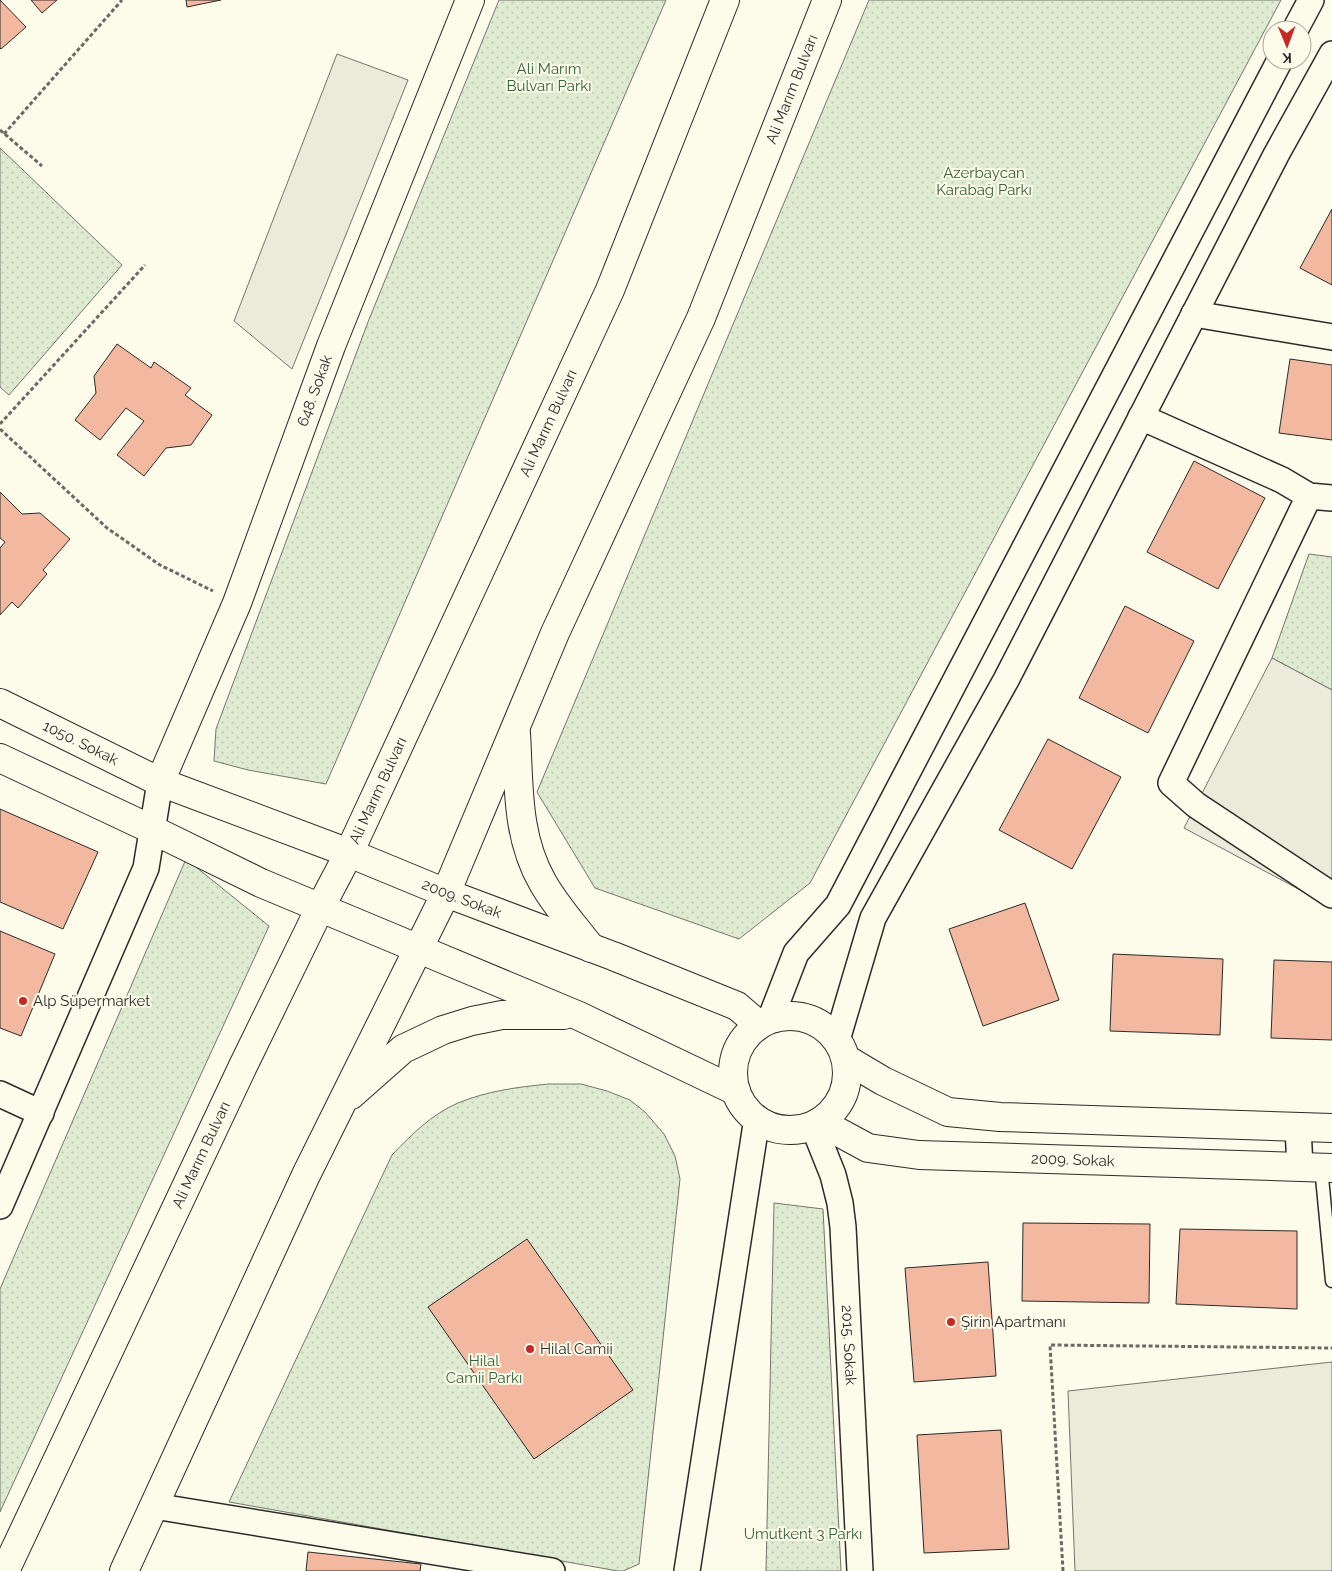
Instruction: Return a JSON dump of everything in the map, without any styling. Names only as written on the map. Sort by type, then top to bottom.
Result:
[{"type":"main road","name":"648. Sokak","points":[[160,782],[236,603],[331,346],[470,0]]},
{"type":"main road","name":"Ali Marım Bulvarı","points":[[4,1567],[239,1075],[320,908],[349,853],[610,290],[725,0]]},
{"type":"main road","name":"Ali Marım Bulvarı","points":[[124,1571],[306,1175],[446,893],[555,633],[700,318],[827,0]]},
{"type":"main road","name":"1050. Sokak","points":[[0,703],[160,782]]},
{"type":"main road","points":[[516,726],[521,819],[528,850],[542,883],[592,948]]},
{"type":"main road","points":[[0,758],[261,883],[576,1015],[736,1091]]},
{"type":"main road","name":"2009. Sokak","points":[[160,782],[349,853],[446,893],[592,948],[737,1006],[764,1023]]},
{"type":"main road","points":[[342,1102],[403,1049],[443,1030],[472,1021],[502,1015],[576,1015]]},
{"type":"main road","points":[[841,1049],[847,1074],[845,1090],[838,1105],[827,1117],[804,1128],[784,1129],[765,1124],[744,1106],[736,1091],[733,1073],[736,1054],[745,1038],[764,1023],[788,1016],[807,1018],[824,1026],[841,1049],[884,1081],[948,1112],[1000,1116],[1332,1128]]},
{"type":"main road","name":"2009. Sokak","points":[[816,1123],[868,1148],[919,1155],[1318,1167]]},
{"type":"street","points":[[1300,20],[1311,0]]},
{"type":"street","points":[[841,1049],[873,918],[1006,680],[1276,155],[1332,54]]},
{"type":"street","points":[[764,1023],[796,953],[838,905],[1275,70]]},
{"type":"street","points":[[1194,314],[1332,337]]},
{"type":"street","points":[[1141,417],[1320,497],[1170,784],[1196,804],[1332,895]]},
{"type":"street","points":[[0,1206],[146,868],[160,782]]},
{"type":"street","points":[[0,1094],[41,1113]]},
{"type":"street","points":[[687,1571],[757,1118]]},
{"type":"street","name":"2015. Sokak","points":[[816,1123],[840,1203],[843,1227],[860,1571]]},
{"type":"street","points":[[1298,1128],[1318,1167]]},
{"type":"street","points":[[154,1506],[552,1571]]},
{"type":"lane","points":[[1318,1167],[1332,1281]]},
{"type":"path","points":[[4,134],[122,0]]},
{"type":"path","points":[[0,130],[42,166]]},
{"type":"path","points":[[0,424],[145,266]]},
{"type":"path","points":[[0,429],[107,528],[160,565],[236,603]]},
{"type":"path","points":[[1063,1571],[1050,1345],[1332,1348]]},
{"type":"green space","name":"Ali Marım Bulvarı Parkı","points":[[499,0],[666,0],[326,784],[248,770],[214,761],[216,729],[368,322]]},
{"type":"green space","name":"Azerbaycan Karabağ Parkı","points":[[869,0],[1281,0],[1270,20],[1262,20],[1262,36],[810,883],[739,939],[595,888],[537,792]]},
{"type":"green space","points":[[0,148],[122,265],[9,395],[0,387]]},
{"type":"green space","points":[[1309,554],[1332,557],[1332,690],[1272,658]]},
{"type":"green space","points":[[186,859],[269,926],[0,1512],[0,1289]]},
{"type":"green space","name":"Hilal Camii Parkı","points":[[549,1084],[581,1084],[630,1100],[645,1112],[664,1134],[675,1156],[680,1179],[639,1564],[623,1571],[618,1571],[229,1502],[392,1155],[431,1119],[458,1103],[480,1095],[503,1090]]},
{"type":"green space","name":"Umutkent 3 Parkı","points":[[774,1203],[823,1209],[841,1571],[766,1571]]},
{"type":"shaded area","points":[[337,54],[408,80],[292,369],[234,321]]},
{"type":"shaded area","points":[[1272,658],[1332,690],[1332,907],[1184,828]]},
{"type":"shaded area","points":[[1332,1362],[1332,1571],[1075,1571],[1068,1391]]},
{"type":"building","points":[[0,0],[26,27],[1,49],[0,48]]},
{"type":"building","points":[[31,0],[57,0],[42,13]]},
{"type":"building","points":[[186,0],[221,0],[187,7]]},
{"type":"building","points":[[1332,209],[1332,285],[1300,268]]},
{"type":"building","points":[[117,344],[151,368],[154,362],[191,388],[185,395],[212,415],[191,445],[166,448],[144,476],[117,455],[144,421],[126,408],[100,440],[75,420],[96,393],[94,376]]},
{"type":"building","points":[[1290,359],[1332,365],[1332,440],[1279,433]]},
{"type":"building","points":[[1194,461],[1265,498],[1218,589],[1147,552]]},
{"type":"building","points":[[0,492],[22,514],[40,513],[70,539],[43,570],[47,574],[18,608],[12,602],[0,615],[0,548],[5,542],[0,538]]},
{"type":"building","points":[[1125,606],[1194,641],[1148,733],[1079,698]]},
{"type":"building","points":[[1048,739],[1121,777],[1072,869],[999,830]]},
{"type":"building","points":[[0,809],[98,852],[63,929],[0,902]]},
{"type":"building","points":[[1025,903],[1059,1000],[983,1026],[949,929]]},
{"type":"building","points":[[0,931],[55,954],[21,1036],[0,1028]]},
{"type":"building","points":[[1113,954],[1223,959],[1220,1035],[1110,1031]]},
{"type":"building","points":[[1274,960],[1332,962],[1332,1040],[1271,1038]]},
{"type":"building","points":[[1023,1223],[1150,1224],[1149,1303],[1022,1301]]},
{"type":"building","points":[[1180,1229],[1297,1231],[1297,1309],[1176,1304]]},
{"type":"building","name":"Hilal Camii","points":[[527,1239],[633,1390],[534,1459],[428,1307]]},
{"type":"building","name":"Şirin Apartmanı","points":[[988,1262],[996,1376],[914,1382],[905,1268]]},
{"type":"building","points":[[1001,1430],[1009,1549],[924,1553],[917,1435]]},
{"type":"building","points":[[308,1552],[421,1564],[420,1571],[306,1571]]},
{"type":"place","name":"Alp Süpermarket","points":[[23,1001]]},
{"type":"place","name":"Şirin Apartmanı","points":[[951,1322]]},
{"type":"place","name":"Hilal Camii","points":[[530,1349]]}]
